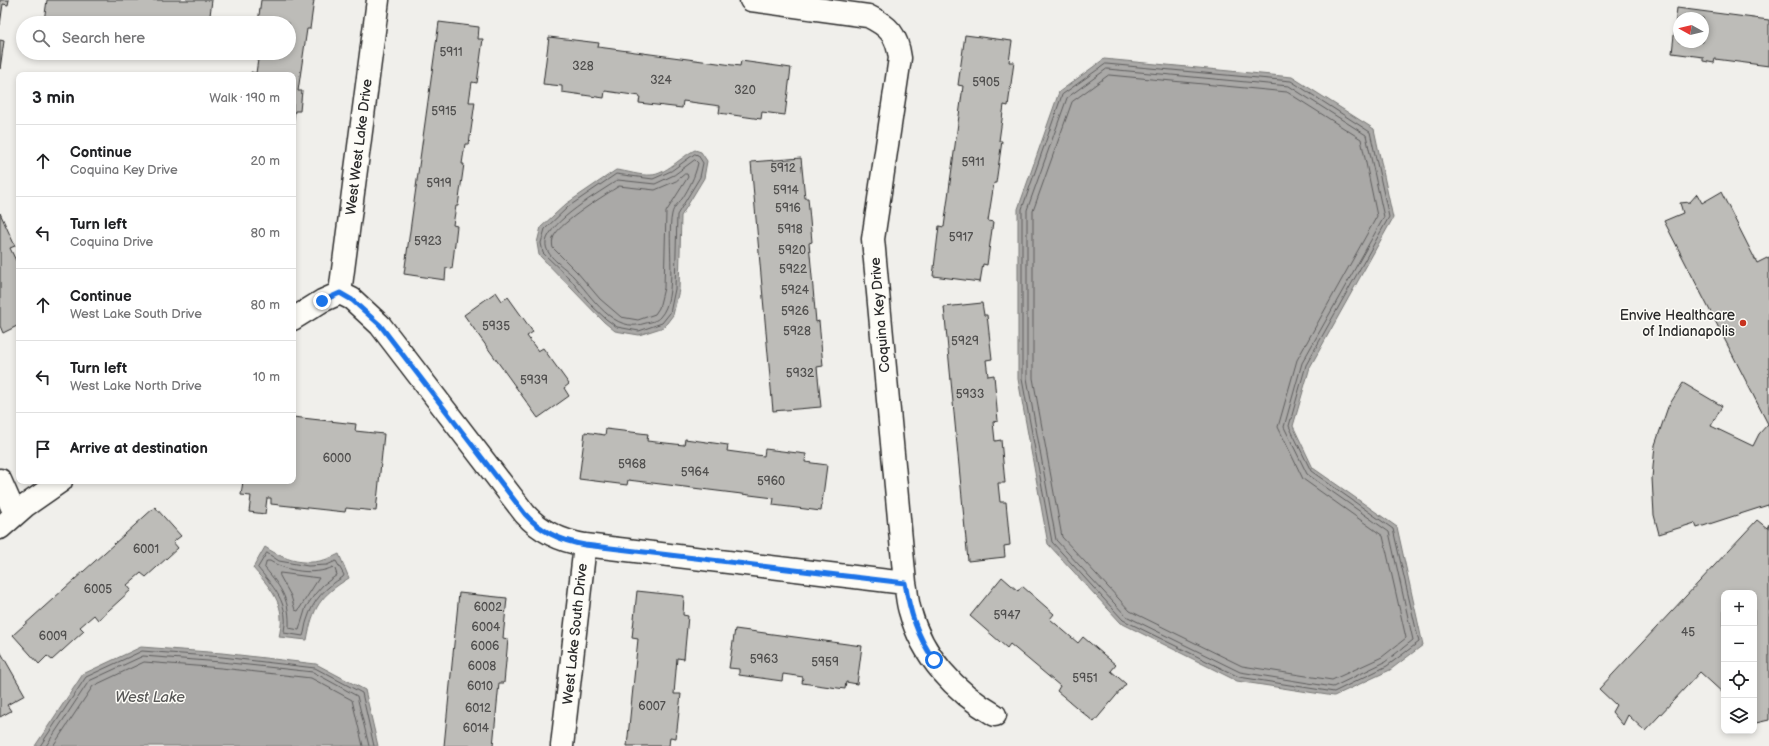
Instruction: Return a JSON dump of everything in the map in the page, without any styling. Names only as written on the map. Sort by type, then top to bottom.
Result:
[{"type":"street","name":"West West Lake Drive","points":[[340,293],[378,0]]},
{"type":"street","name":"Coquina Key Drive","points":[[751,0],[868,16],[880,21],[892,31],[898,44],[900,58],[873,239],[905,583],[910,610],[919,636],[926,648],[950,682],[971,700],[995,715]]},
{"type":"street","points":[[296,317],[322,301],[340,293]]},
{"type":"street","name":"West Lake South Drive","points":[[340,293],[352,300],[380,325],[530,520],[542,529],[562,540],[585,545],[562,746]]},
{"type":"street","points":[[0,480],[7,521],[57,484]]},
{"type":"street","points":[[585,545],[905,583]]},
{"type":"water","points":[[1104,59],[1292,77],[1374,129],[1393,218],[1310,367],[1293,426],[1313,468],[1397,527],[1423,645],[1390,670],[1334,696],[1237,681],[1121,623],[1048,544],[1018,379],[1018,209],[1059,92]]},
{"type":"water","points":[[695,150],[701,152],[707,161],[704,178],[681,216],[679,290],[673,315],[664,327],[639,335],[615,331],[604,322],[539,255],[537,243],[541,227],[566,204],[616,170],[642,175],[656,174],[668,169]]},
{"type":"water","points":[[265,547],[283,557],[301,562],[319,561],[339,554],[349,578],[339,584],[319,603],[312,619],[307,640],[279,637],[281,620],[278,604],[272,591],[253,568]]},
{"type":"water","name":"West Lake","points":[[141,647],[222,653],[316,664],[365,690],[378,746],[35,746],[83,674]]},
{"type":"building","points":[[0,0],[9,0],[8,5],[3,4],[0,25]]},
{"type":"building","points":[[47,0],[212,0],[210,16],[45,16]]},
{"type":"building","points":[[261,0],[314,0],[310,29],[307,29],[298,91],[302,91],[300,111],[296,111],[296,72],[256,72],[258,60],[296,60],[296,16],[259,16]]},
{"type":"building","points":[[1677,8],[1708,12],[1677,12]]},
{"type":"building","points":[[1709,12],[1769,20],[1769,66],[1715,59],[1714,63],[1703,61],[1703,57],[1672,53],[1673,44],[1673,48],[1709,48]]},
{"type":"building","points":[[439,22],[479,27],[478,39],[483,39],[477,83],[472,82],[469,102],[475,102],[469,144],[465,144],[462,164],[464,164],[458,206],[456,206],[453,225],[457,226],[452,269],[446,268],[445,280],[404,274]]},
{"type":"building","points":[[965,35],[1012,41],[1009,62],[1014,62],[1008,106],[1004,105],[999,141],[1002,141],[996,183],[994,183],[988,221],[993,222],[987,265],[983,264],[980,282],[933,276],[939,226],[944,227],[963,86],[958,85]]},
{"type":"building","points":[[549,37],[599,43],[598,47],[740,66],[741,61],[791,68],[785,115],[762,112],[761,119],[719,113],[720,106],[683,101],[682,108],[639,103],[640,96],[605,91],[604,98],[562,92],[562,86],[543,84]]},
{"type":"building","points":[[0,40],[4,41],[0,69]]},
{"type":"building","points":[[801,158],[805,198],[808,198],[812,242],[809,243],[816,322],[819,321],[823,366],[817,367],[821,407],[773,411],[751,162]]},
{"type":"building","name":"Envive Healthcare of Indianapolis","points":[[1721,192],[1757,263],[1769,257],[1769,507],[1768,505],[1697,528],[1695,523],[1659,534],[1654,515],[1652,478],[1655,445],[1668,407],[1683,383],[1722,406],[1711,426],[1753,446],[1759,434],[1768,424],[1664,221],[1683,213],[1680,203],[1690,202],[1697,194],[1702,203]]},
{"type":"building","points":[[0,213],[15,246],[10,248],[16,261],[16,326],[3,333],[0,326]]},
{"type":"building","points":[[496,292],[502,301],[508,297],[533,332],[527,336],[538,351],[543,348],[569,384],[564,388],[569,396],[538,418],[464,315]]},
{"type":"building","points":[[982,303],[984,315],[987,315],[992,359],[986,360],[988,376],[994,375],[998,421],[993,422],[995,441],[1001,440],[1005,483],[998,483],[1000,502],[1006,502],[1010,545],[1004,546],[1005,557],[968,561],[944,307]]},
{"type":"building","points":[[296,417],[356,424],[355,431],[384,434],[376,511],[346,508],[345,512],[271,504],[271,498],[267,498],[265,514],[249,512],[251,496],[241,495],[243,484],[296,484]]},
{"type":"building","points":[[606,429],[648,434],[647,441],[684,445],[685,439],[728,445],[727,451],[764,456],[765,449],[806,454],[805,462],[827,465],[821,511],[773,505],[774,498],[628,480],[627,485],[579,479],[585,432],[605,435]]},
{"type":"building","points":[[155,507],[181,536],[173,542],[178,548],[146,577],[141,573],[127,585],[131,590],[98,620],[94,615],[80,627],[84,631],[52,660],[47,656],[39,664],[13,635]]},
{"type":"building","points":[[1757,520],[1767,528],[1769,524],[1769,720],[1757,723],[1757,590],[1721,590],[1721,691],[1700,672],[1645,731],[1628,715],[1623,725],[1612,712],[1616,705],[1599,689]]},
{"type":"building","points":[[1002,577],[1018,591],[1022,586],[1054,614],[1050,619],[1078,643],[1083,637],[1116,665],[1111,671],[1126,684],[1094,722],[1057,691],[1060,686],[1010,644],[1007,648],[970,616]]},
{"type":"building","points":[[637,591],[684,596],[683,615],[688,616],[684,659],[677,658],[674,694],[681,694],[676,738],[670,737],[669,746],[627,746],[638,639],[632,638]]},
{"type":"building","points":[[459,593],[507,598],[503,638],[508,639],[504,683],[499,683],[493,746],[444,746]]},
{"type":"building","points":[[735,629],[862,646],[857,684],[846,682],[845,689],[802,683],[803,677],[783,674],[782,681],[739,675],[739,669],[729,668]]},
{"type":"building","points":[[0,651],[25,695],[7,705],[11,711],[0,717]]},
{"type":"place","name":"Envive Healthcare of Indianapolis","points":[[1743,323]]},
{"type":"route","points":[[322,301],[340,293],[352,300],[380,325],[522,508],[525,514],[530,520],[548,533],[562,540],[585,545],[905,583],[910,610],[919,636],[934,660]]}]
